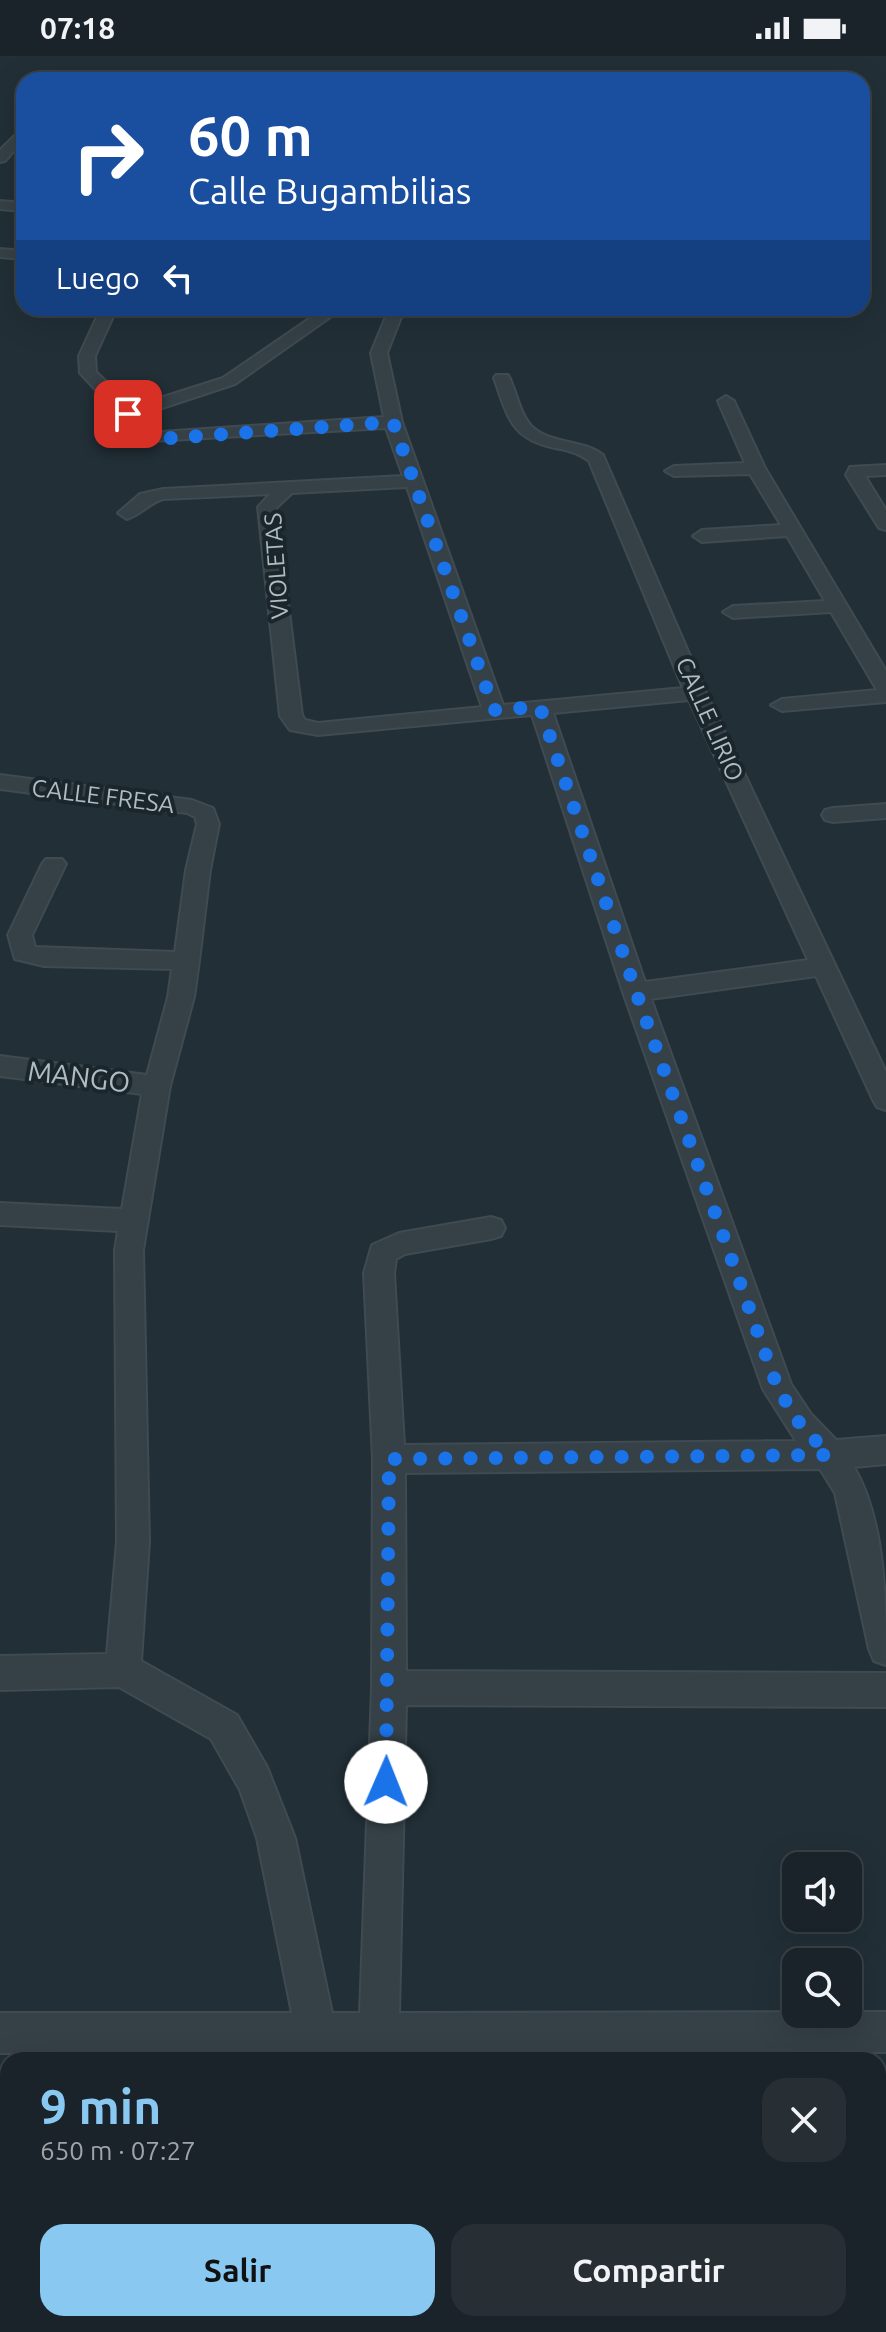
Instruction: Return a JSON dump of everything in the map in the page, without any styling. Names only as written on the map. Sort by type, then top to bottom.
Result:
[{"type":"street","points":[[1,156],[16,140]]},
{"type":"street","points":[[105,316],[87,356],[88,373],[148,432],[171,438],[393,422]]},
{"type":"street","points":[[128,414],[229,381],[323,316]]},
{"type":"street","points":[[389,316],[379,353],[393,422],[494,710],[696,693]]},
{"type":"street","name":"CALLE LIRIO","points":[[502,378],[521,426],[528,433],[591,452],[597,459],[696,693],[886,1100]]},
{"type":"street","points":[[726,401],[756,468],[886,688]]},
{"type":"street","points":[[674,471],[756,468]]},
{"type":"street","points":[[886,470],[856,471],[855,475],[886,524]]},
{"type":"street","name":"VIOLETAS","points":[[413,481],[286,489],[267,507],[291,716],[298,725],[318,729],[494,710]]},
{"type":"street","points":[[127,513],[146,498],[163,494],[286,489]]},
{"type":"street","points":[[702,536],[793,530]]},
{"type":"street","points":[[733,612],[837,606]]},
{"type":"street","points":[[782,705],[886,696]]},
{"type":"street","points":[[540,707],[636,992],[778,1389],[800,1424],[829,1455],[850,1489],[886,1649]]},
{"type":"street","name":"CALLE FRESA","points":[[0,782],[192,807],[205,813],[208,824],[198,870],[187,961]]},
{"type":"street","points":[[833,815],[886,811]]},
{"type":"street","points":[[54,864],[20,935],[24,953],[44,958],[187,961],[157,1086],[129,1250],[133,1542],[123,1670]]},
{"type":"street","points":[[636,992],[823,967]]},
{"type":"street","name":"MANGO","points":[[0,1066],[157,1086]]},
{"type":"street","points":[[0,1214],[132,1221]]},
{"type":"street","points":[[376,2047],[389,1688],[389,1459],[379,1273],[382,1253],[399,1244],[491,1228]]},
{"type":"street","points":[[389,1459],[829,1455],[886,1450]]},
{"type":"street","points":[[0,1673],[123,1670],[224,1727],[254,1780],[276,1838],[305,1969],[315,2033]]},
{"type":"street","points":[[389,1688],[886,1690]]},
{"type":"street","points":[[0,2033],[315,2033],[376,2047],[886,2032]]},
{"type":"route","points":[[128,414],[148,432],[171,438],[393,422],[494,710],[540,707],[636,992],[778,1389],[800,1424],[829,1455],[389,1459],[386,1782]]}]
